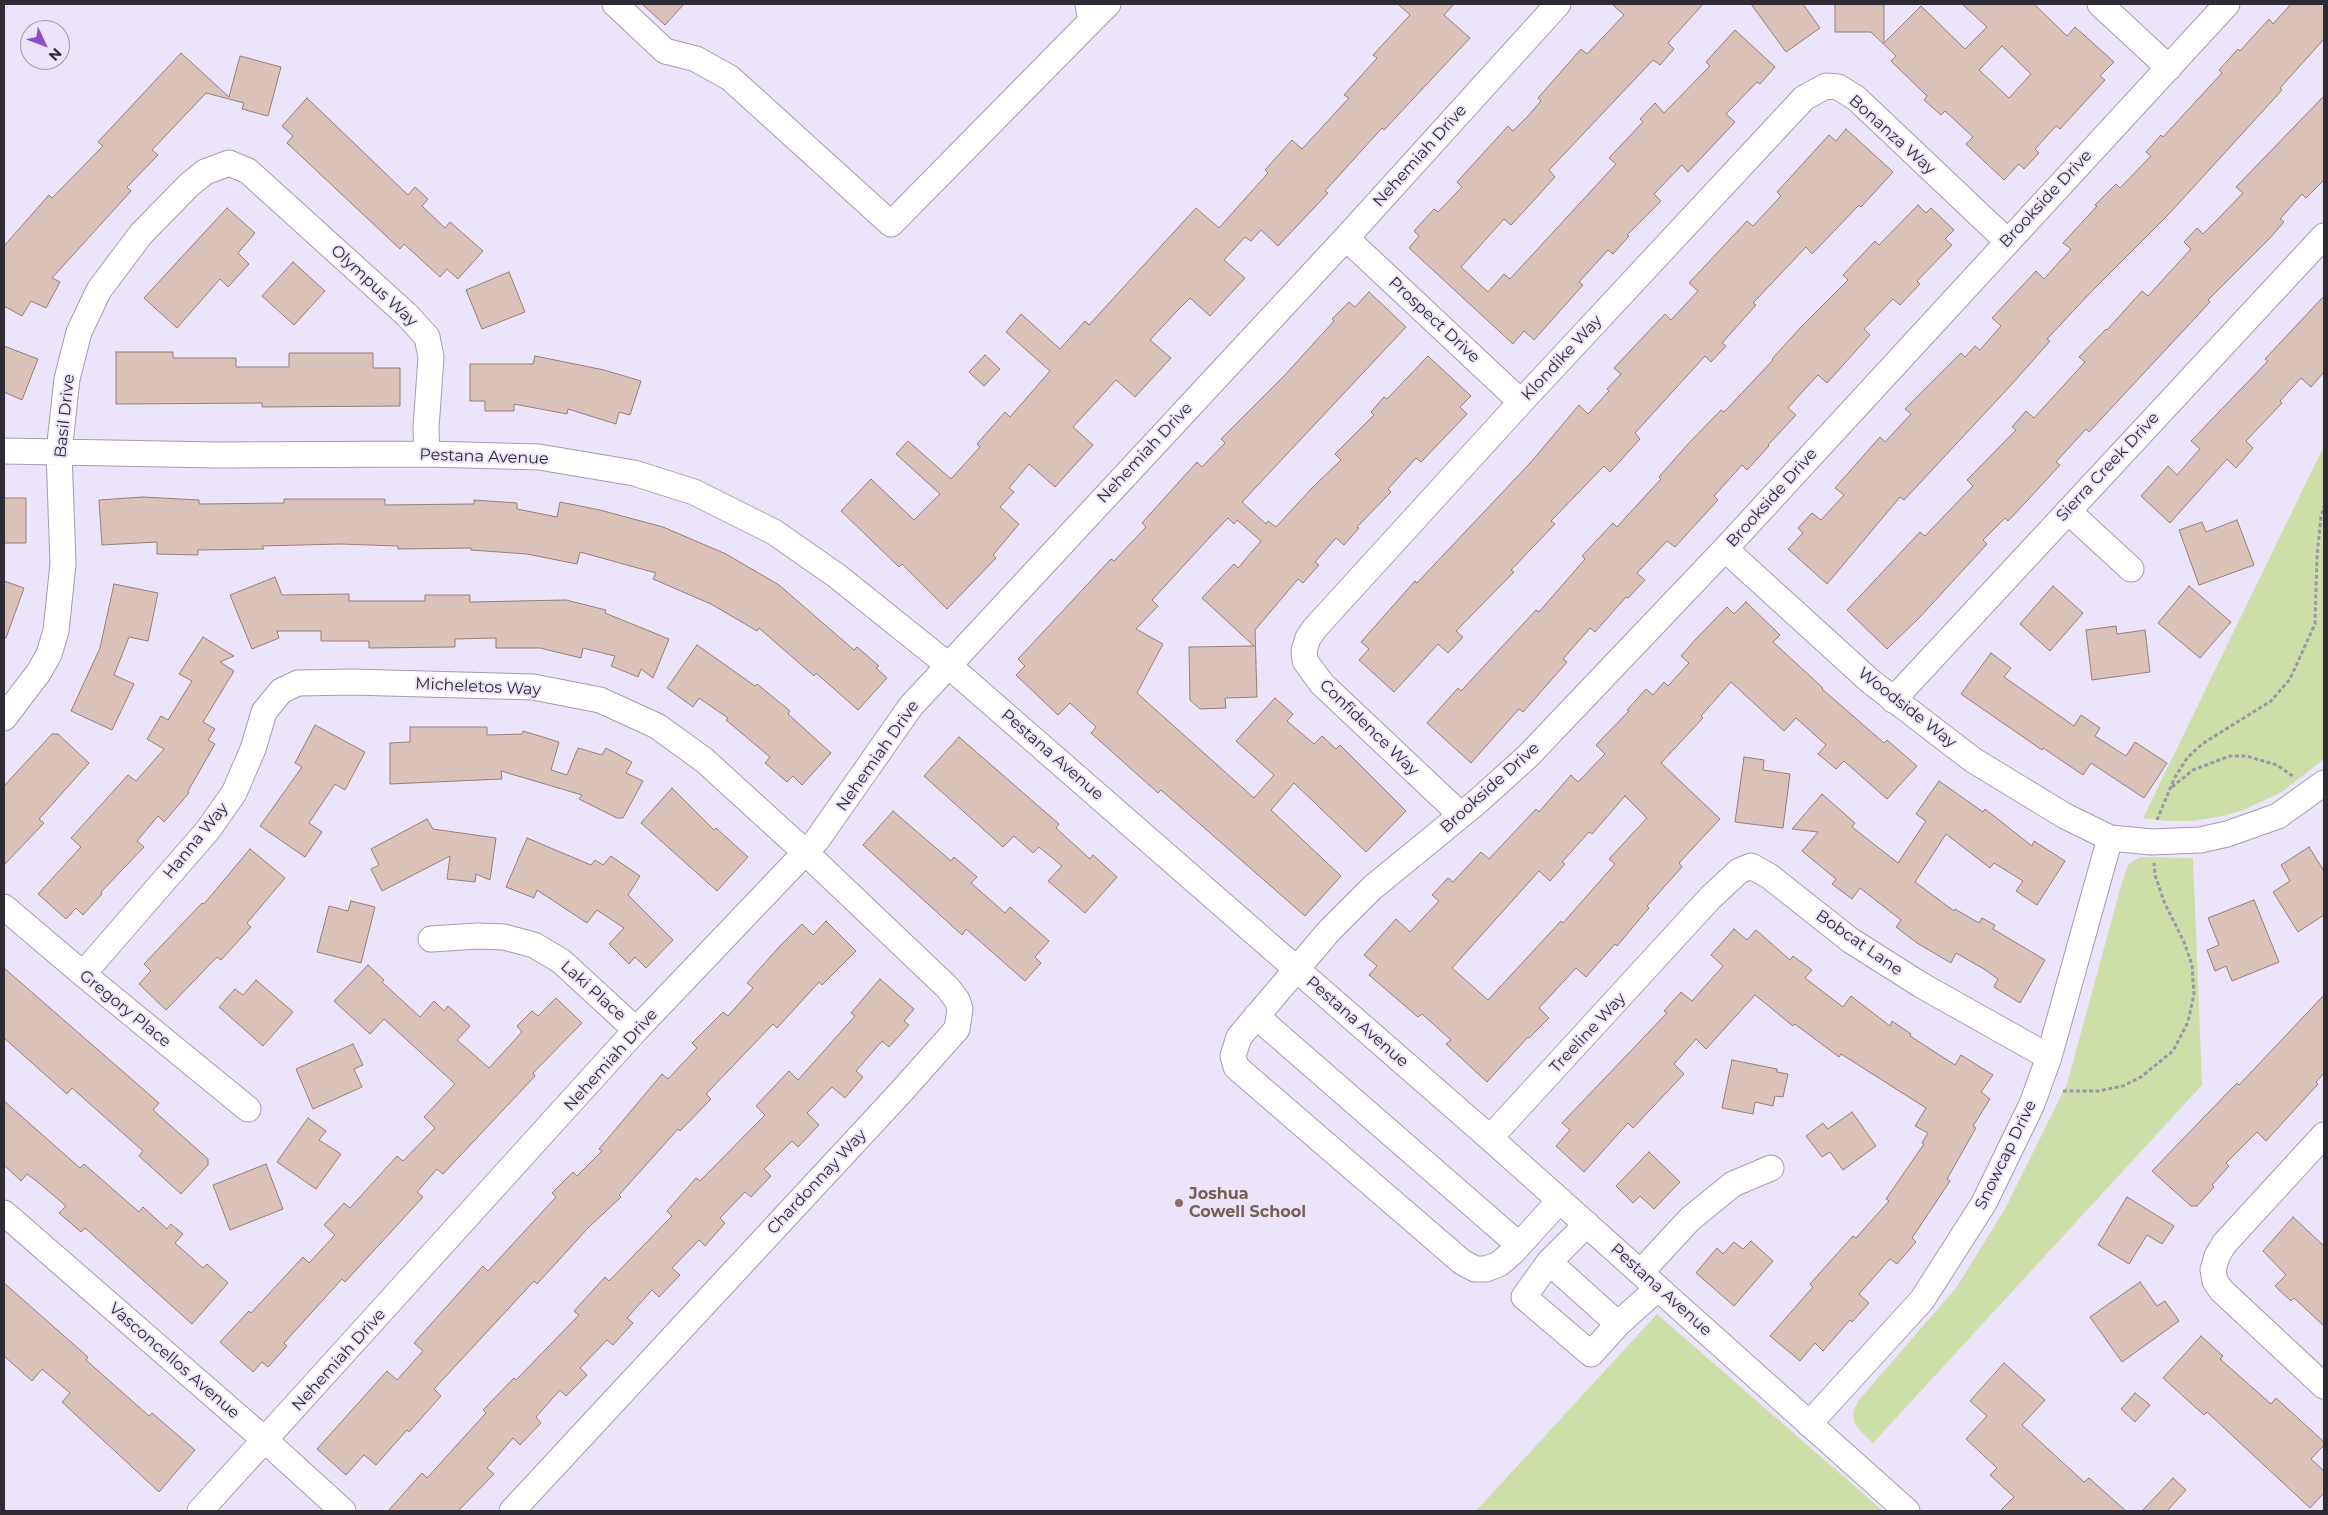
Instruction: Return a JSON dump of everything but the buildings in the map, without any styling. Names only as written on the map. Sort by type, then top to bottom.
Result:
[{"type":"street","points":[[615,4],[666,52],[696,59],[730,78],[891,224],[1096,10]]},
{"type":"street","points":[[2100,4],[2169,68]]},
{"type":"street","name":"Brookside Drive","points":[[1520,1245],[1499,1264],[1486,1269],[1475,1269],[1462,1262],[1236,1066],[1233,1056],[1234,1047],[1239,1037],[1329,931],[1372,888],[1461,815],[1528,756],[1726,549],[2007,241],[2227,4]]},
{"type":"street","name":"Nehemiah Drive","points":[[200,1511],[266,1441],[636,1030],[805,852],[835,817],[911,706],[1346,238],[1547,7]]},
{"type":"street","name":"Bonanza Way","points":[[1772,133],[1804,98],[1826,86],[1838,87],[1856,98],[2007,241]]},
{"type":"street","name":"Klondike Way","points":[[1354,585],[1521,402],[1772,133]]},
{"type":"street","name":"Basil Drive","points":[[4,718],[39,672],[56,631],[62,564],[59,452],[67,379],[79,332],[99,290],[141,234],[189,185],[205,172],[229,163]]},
{"type":"street","name":"Olympus Way","points":[[229,163],[248,171],[408,315],[428,337],[431,357],[426,428],[427,454]]},
{"type":"street","name":"Sierra Creek Drive","points":[[1893,700],[2324,236]]},
{"type":"street","name":"Prospect Drive","points":[[1346,238],[1521,402]]},
{"type":"street","name":"Pestana Avenue","points":[[4,451],[217,455],[427,454],[539,457],[634,473],[694,492],[774,532],[837,576],[948,665],[1490,1138],[1907,1511]]},
{"type":"street","points":[[2068,511],[2131,568]]},
{"type":"street","name":"Woodside Way","points":[[1726,549],[1893,700],[1973,760],[2065,816],[2110,838]]},
{"type":"street","name":"Confidence Way","points":[[1354,585],[1308,638],[1304,651],[1305,661],[1322,684],[1461,815]]},
{"type":"street","name":"Micheletos Way","points":[[281,692],[298,683],[533,687],[600,700],[657,726],[704,760],[805,852]]},
{"type":"street","name":"Hanna Way","points":[[82,974],[208,830],[234,793],[253,749],[264,712],[281,692]]},
{"type":"street","points":[[2110,838],[2152,842],[2200,840],[2228,834],[2278,816],[2324,783]]},
{"type":"street","name":"Snowcap Drive","points":[[1809,1424],[1922,1300],[1984,1203],[2032,1104],[2050,1057],[2110,838]]},
{"type":"street","name":"Chardonnay Way","points":[[512,1511],[900,1093],[956,1030],[960,1009],[957,1000],[948,988],[805,852]]},
{"type":"street","name":"Bobcat Lane","points":[[1685,926],[1738,871],[1751,866],[1769,876],[1850,940],[1921,985],[2050,1057]]},
{"type":"street","name":"Gregory Place","points":[[4,907],[82,974],[248,1109]]},
{"type":"street","name":"Treeline Way","points":[[1490,1138],[1685,926]]},
{"type":"street","name":"Laki Place","points":[[431,939],[478,936],[504,937],[534,946],[561,961],[636,1030]]},
{"type":"street","points":[[1256,1016],[1520,1245],[1560,1200]]},
{"type":"street","points":[[2324,1135],[2224,1244],[2216,1256],[2214,1270],[2215,1281],[2220,1290],[2324,1386]]},
{"type":"street","points":[[1587,1224],[1549,1262],[1524,1296],[1590,1354],[1618,1324],[1690,1219],[1733,1184],[1771,1168]]},
{"type":"street","name":"Vasconcellos Avenue","points":[[4,1214],[266,1441],[343,1511]]},
{"type":"street","points":[[1549,1262],[1618,1324]]},
{"type":"path","points":[[2063,1091],[2098,1091],[2123,1086],[2141,1077],[2172,1051],[2188,1022],[2194,994],[2192,965],[2184,942],[2171,918],[2155,875],[2152,842],[2158,816],[2187,758],[2202,744],[2271,701],[2290,679],[2315,624],[2317,556],[2324,506]]},
{"type":"path","points":[[2170,789],[2193,770],[2230,756],[2246,756],[2278,765],[2296,779]]},
{"type":"green space","points":[[2324,446],[2324,759],[2282,792],[2243,810],[2224,816],[2192,821],[2143,818]]},
{"type":"green space","points":[[2140,857],[2193,858],[2202,1085],[1873,1443],[1859,1430],[1854,1422],[1853,1412],[1858,1401],[1956,1288],[2005,1209],[2067,1084],[2122,882],[2129,864]]},
{"type":"green space","points":[[1657,1314],[1883,1511],[1476,1511]]},
{"type":"place","name":"Joshua Cowell School","points":[[1179,1203]]}]
